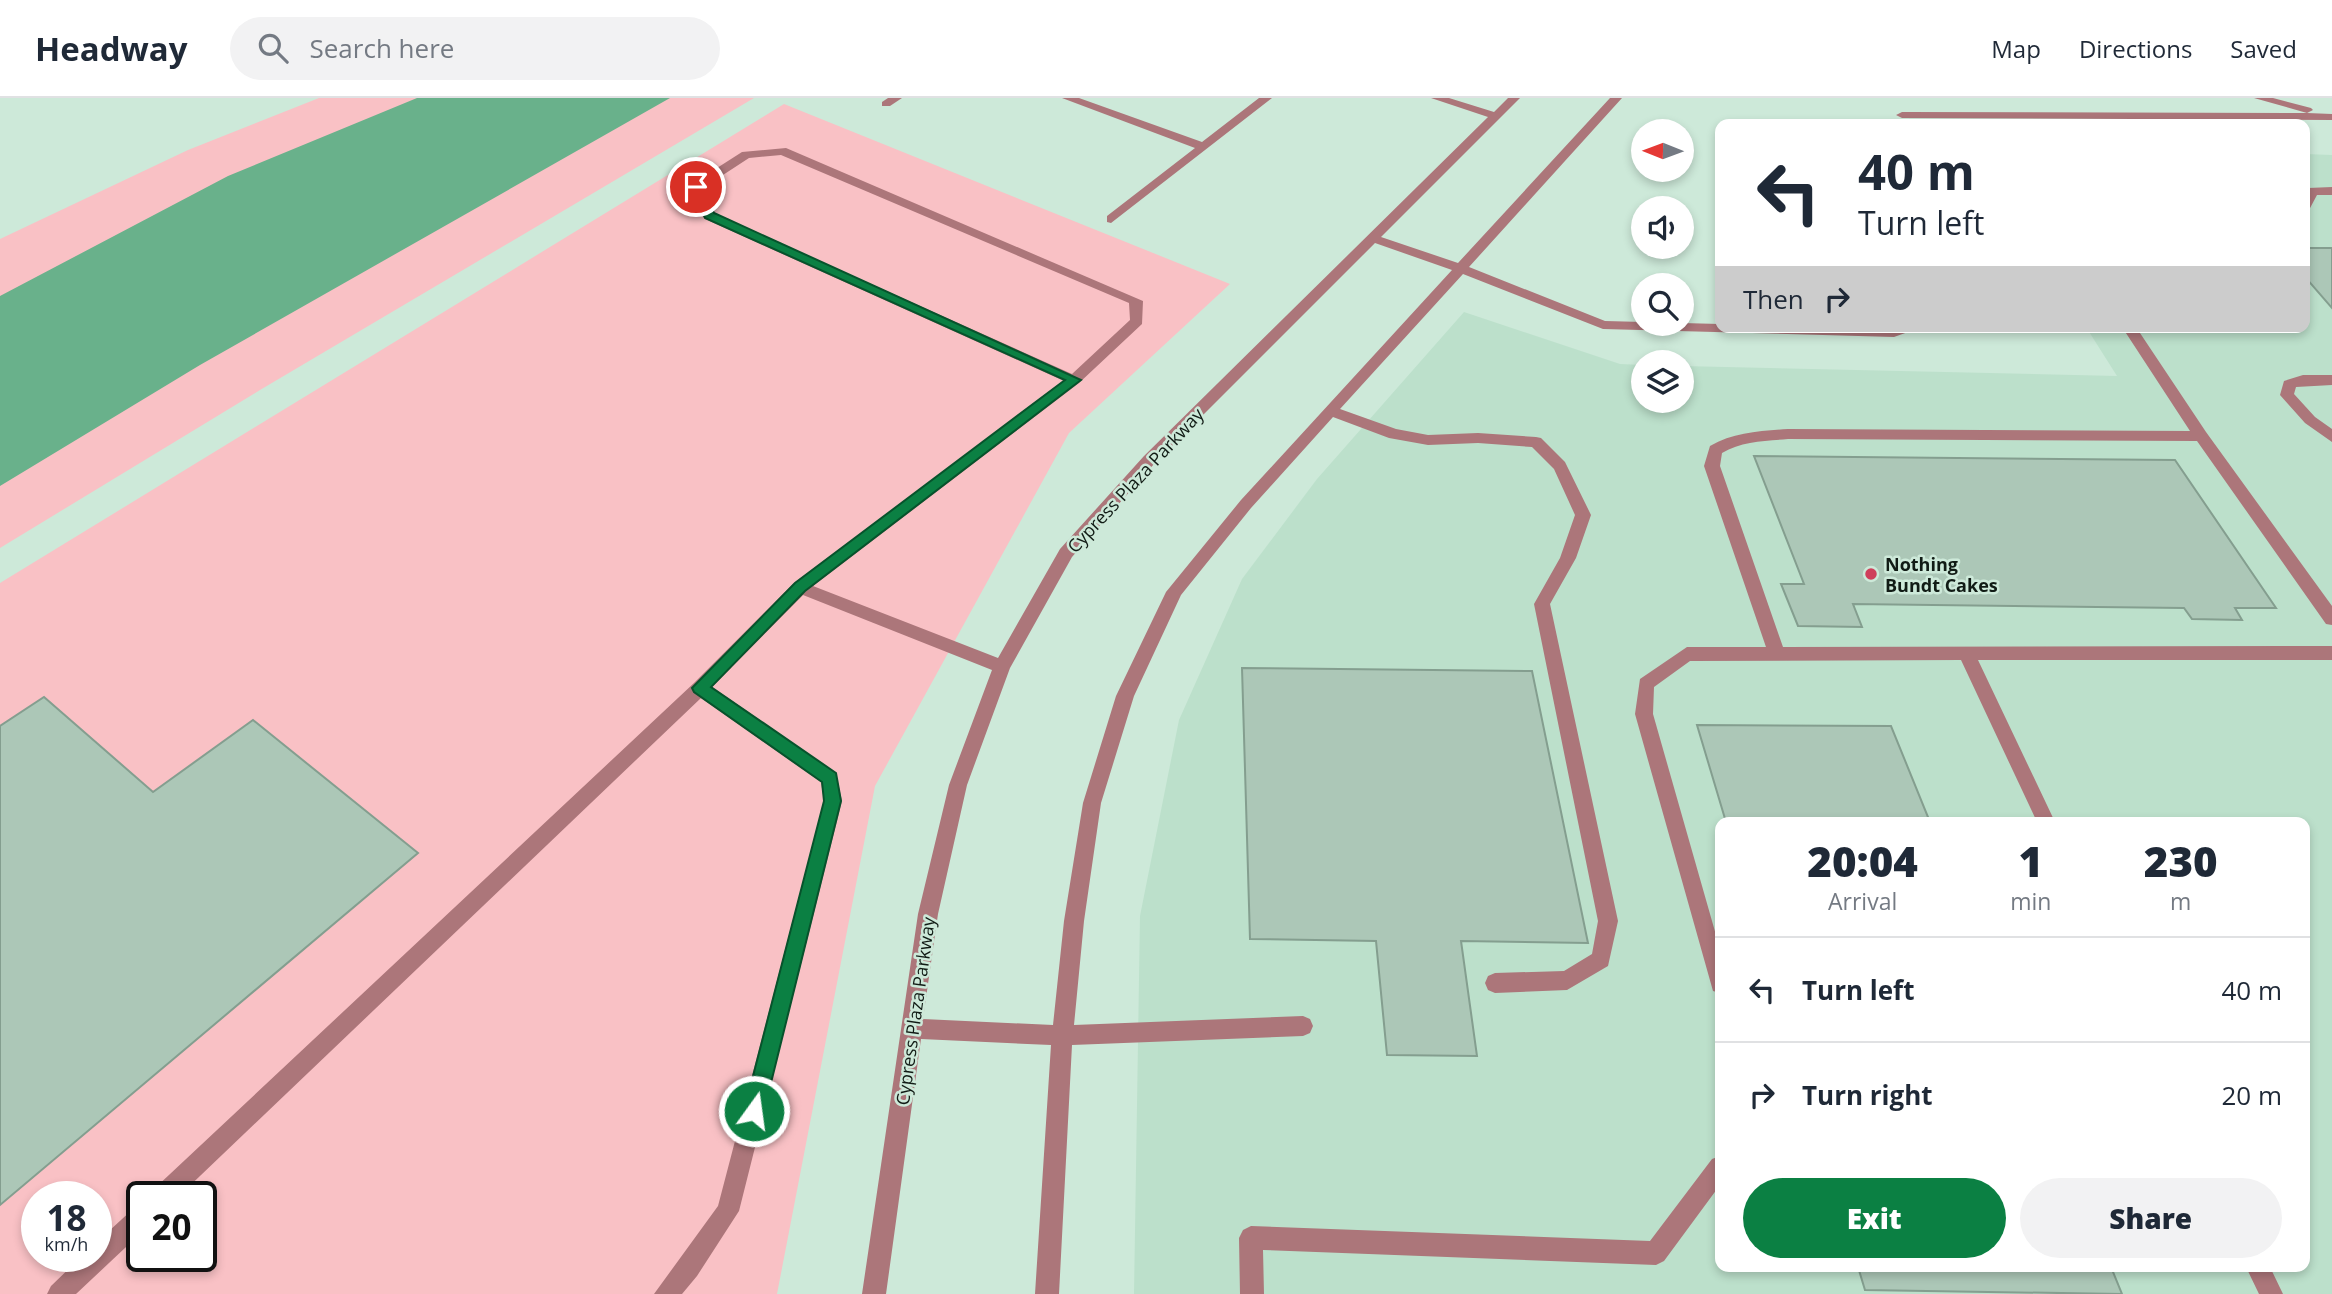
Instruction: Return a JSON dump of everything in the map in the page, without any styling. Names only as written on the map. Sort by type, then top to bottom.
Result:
[{"type":"street","points":[[1068,98],[1203,147]]},
{"type":"street","points":[[1111,219],[1266,98]]},
{"type":"street","points":[[1437,98],[1496,116]]},
{"type":"street","name":"Cypress Plaza Parkway","points":[[874,1294],[929,914],[958,785],[1002,667],[1066,553],[1149,460],[1514,98]]},
{"type":"street","points":[[1047,1294],[1062,1035],[1074,921],[1093,803],[1125,696],[1174,592],[1246,504],[1616,98]]},
{"type":"street","points":[[1899,119],[1911,98]]},
{"type":"street","points":[[2260,98],[2332,116]]},
{"type":"street","points":[[2006,119],[2332,116]]},
{"type":"street","points":[[179,1181],[700,688],[800,587],[1074,380],[1137,321],[1136,301],[782,150],[746,155],[696,187],[709,216],[1074,380]]},
{"type":"street","points":[[2310,196],[2312,191],[2332,191]]},
{"type":"street","points":[[1373,239],[1460,268],[1603,326],[1715,327]]},
{"type":"street","points":[[2133,333],[2201,436],[2332,619]]},
{"type":"street","points":[[2332,380],[2289,383],[2287,395],[2309,420],[2332,437]]},
{"type":"street","points":[[1330,411],[1394,434],[1428,440],[1478,438],[1536,442],[1560,466],[1583,515],[1569,558],[1542,604],[1608,921],[1601,959],[1567,980],[1494,983]]},
{"type":"street","points":[[1777,654],[1712,466],[1715,450],[1727,443],[1788,433],[2201,436]]},
{"type":"street","points":[[800,587],[1002,667]]},
{"type":"street","points":[[1715,966],[1644,714],[1646,684],[1687,653],[2332,653]]},
{"type":"street","points":[[1966,653],[2044,817]]},
{"type":"street","points":[[666,1294],[689,1268],[729,1211],[833,801],[830,778],[700,688]]},
{"type":"street","points":[[912,1029],[1062,1035],[1303,1026]]},
{"type":"street","points":[[1252,1294],[1251,1238],[1656,1253],[1715,1174]]},
{"type":"street","points":[[59,1294],[126,1231]]},
{"type":"street","points":[[2260,1272],[2271,1294]]},
{"type":"shaded area","points":[[319,98],[754,98],[260,390],[0,548],[0,239],[188,150]]},
{"type":"shaded area","points":[[417,98],[670,98],[200,365],[0,486],[0,296],[228,176]]},
{"type":"shaded area","points":[[784,104],[1230,284],[1069,433],[875,786],[777,1294],[0,1294],[0,583]]},
{"type":"shaded area","points":[[2310,154],[2332,155],[2332,1294],[1134,1294],[1140,916],[1179,720],[1242,579],[1317,479],[1464,312],[1620,364],[1631,364],[1631,413],[1694,413],[1694,366],[2117,376],[2090,333],[2310,333]]},
{"type":"building","points":[[2310,248],[2332,248],[2332,308],[2310,283]]},
{"type":"building","points":[[1754,456],[2175,460],[2276,608],[2235,608],[2242,620],[2192,619],[2184,608],[1853,604],[1862,627],[1798,626],[1781,584],[1804,584]]},
{"type":"building","points":[[1242,668],[1532,671],[1588,943],[1461,941],[1477,1056],[1387,1055],[1376,941],[1250,939]]},
{"type":"building","points":[[44,697],[153,792],[253,720],[418,853],[28,1181],[21,1181],[21,1187],[0,1205],[0,726]]},
{"type":"building","points":[[1697,725],[1891,726],[1928,817],[1725,817]]},
{"type":"building","points":[[1860,1272],[2113,1272],[2122,1294],[1865,1290]]},
{"type":"place","name":"Nothing Bundt Cakes","points":[[1871,574]]},
{"type":"route","points":[[696,187],[709,216],[1074,380],[800,587],[700,688],[830,778],[833,801],[754,1111]]}]
